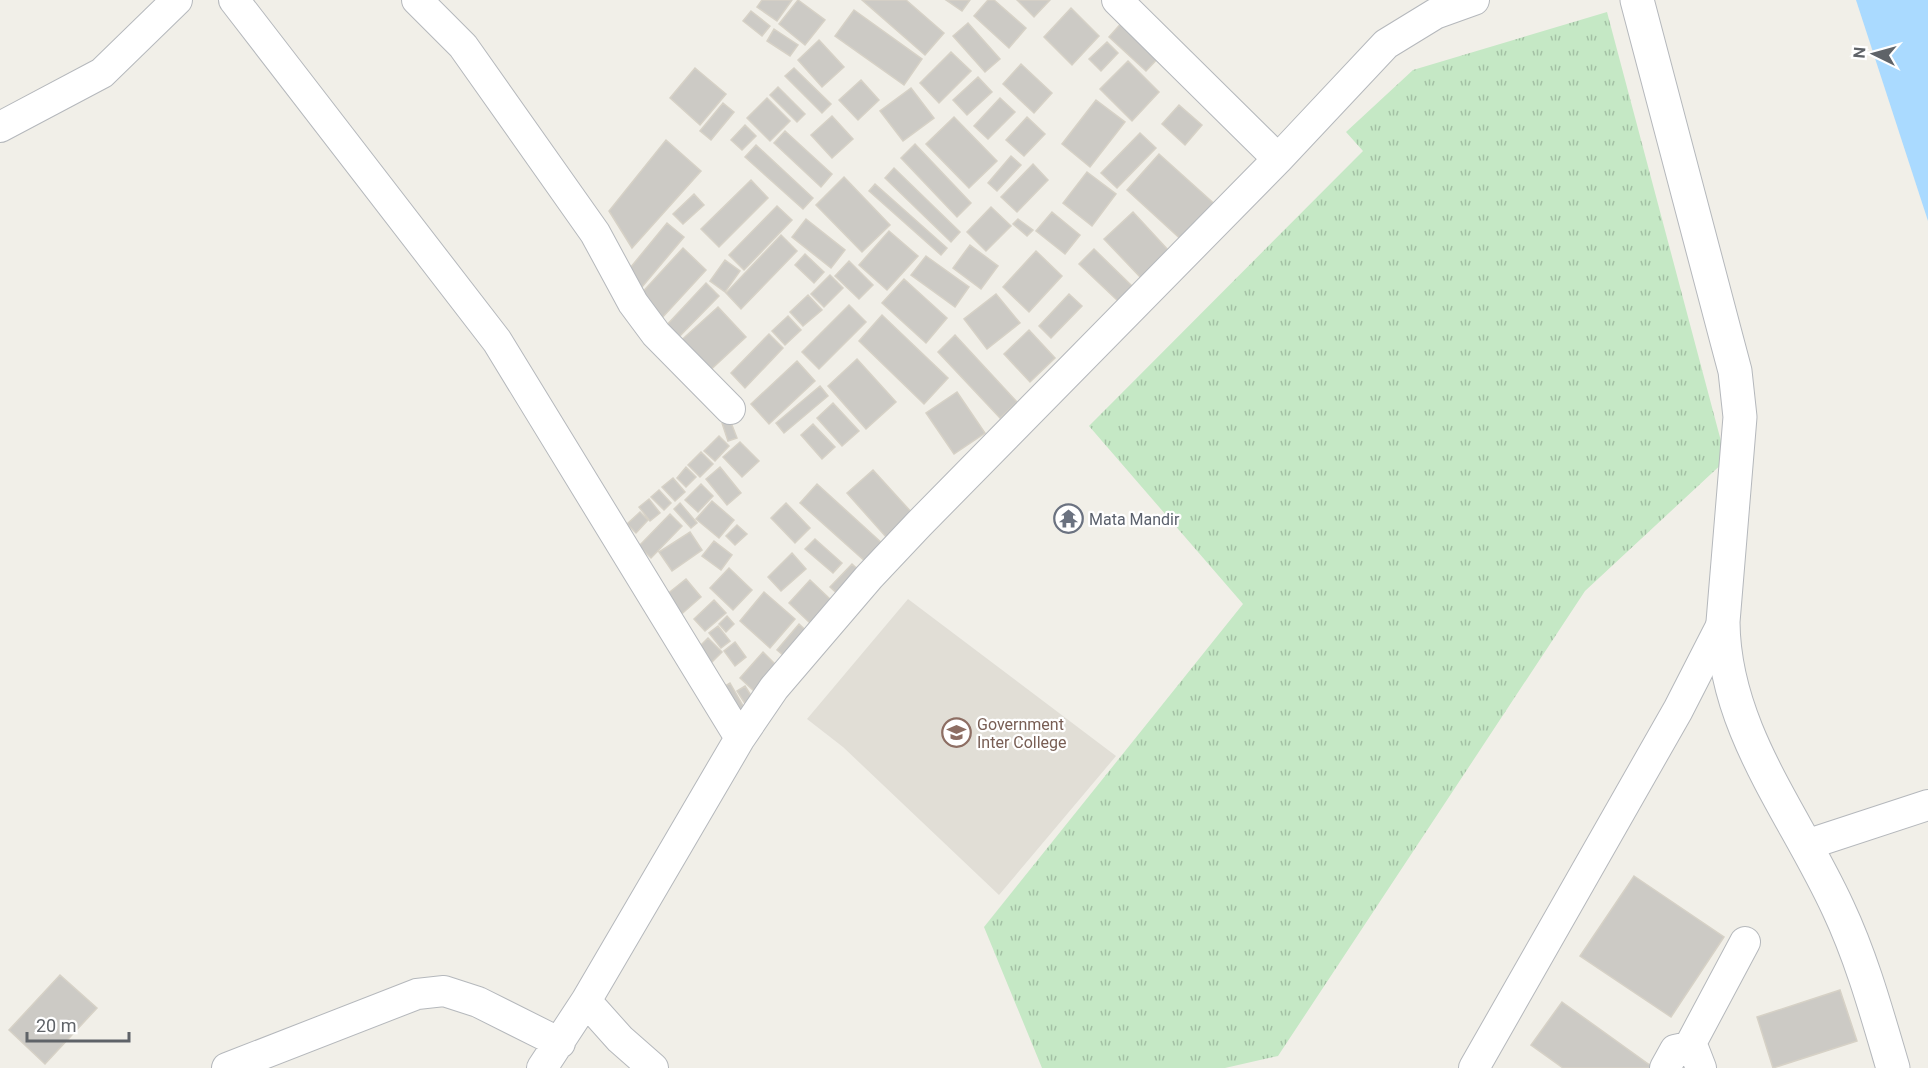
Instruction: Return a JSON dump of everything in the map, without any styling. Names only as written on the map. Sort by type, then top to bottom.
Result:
[{"type":"street","points":[[0,127],[102,73],[177,0]]},
{"type":"street","points":[[234,0],[497,341],[740,738]]},
{"type":"street","points":[[417,0],[463,46],[595,233],[633,303],[656,334],[730,409]]},
{"type":"street","points":[[1117,0],[1278,159]]},
{"type":"street","points":[[542,1068],[586,1001],[740,738],[774,688],[868,577],[1278,159],[1386,44],[1435,14],[1474,0]]},
{"type":"street","points":[[1637,0],[1727,341],[1739,396],[1740,417],[1723,622],[1724,641],[1736,709],[1751,746],[1839,908],[1863,970],[1893,1068]]},
{"type":"street","points":[[1474,1068],[1678,710],[1723,622]]},
{"type":"street","points":[[1806,845],[1928,806]]},
{"type":"street","points":[[1665,1068],[1675,1050],[1695,1058],[1745,942]]},
{"type":"street","points":[[227,1068],[417,994],[444,991],[478,1002],[560,1043]]},
{"type":"street","points":[[586,1001],[620,1039],[653,1068]]},
{"type":"shaded area","name":"Government Inter College","points":[[908,599],[1116,756],[999,895],[843,747],[807,719]]},
{"type":"green space","points":[[1607,12],[1726,460],[1585,591],[1278,1056],[1225,1068],[1042,1068],[984,927],[1243,604],[1089,426],[1363,151],[1346,132],[1413,70]]},
{"type":"water","points":[[1856,0],[1928,0],[1928,221]]},
{"type":"building","points":[[762,0],[792,0],[777,21],[757,7]]},
{"type":"building","points":[[798,0],[825,20],[805,45],[779,24]]},
{"type":"building","points":[[862,0],[906,0],[944,33],[925,55]]},
{"type":"building","points":[[946,0],[970,0],[962,11]]},
{"type":"building","points":[[988,0],[994,0],[1026,28],[1009,48],[974,16]]},
{"type":"building","points":[[1017,0],[1050,0],[1034,17]]},
{"type":"building","points":[[1071,8],[1099,36],[1072,65],[1044,37]]},
{"type":"building","points":[[854,10],[922,59],[904,85],[835,36]]},
{"type":"building","points":[[751,11],[770,26],[762,36],[743,21]]},
{"type":"building","points":[[1124,20],[1162,54],[1146,71],[1109,37]]},
{"type":"building","points":[[968,23],[1000,59],[985,72],[953,36]]},
{"type":"building","points":[[774,29],[798,45],[790,56],[767,41]]},
{"type":"building","points":[[819,40],[844,67],[822,87],[798,60]]},
{"type":"building","points":[[1107,42],[1118,53],[1101,71],[1089,59]]},
{"type":"building","points":[[951,52],[971,71],[939,103],[920,83]]},
{"type":"building","points":[[1128,61],[1159,92],[1132,121],[1100,89]]},
{"type":"building","points":[[1021,64],[1052,93],[1034,113],[1003,84]]},
{"type":"building","points":[[695,68],[726,94],[700,125],[670,98]]},
{"type":"building","points":[[794,68],[831,104],[822,113],[785,76]]},
{"type":"building","points":[[978,77],[992,92],[967,115],[953,100]]},
{"type":"building","points":[[861,80],[879,100],[858,120],[839,100]]},
{"type":"building","points":[[778,87],[805,114],[797,122],[770,95]]},
{"type":"building","points":[[911,88],[934,118],[903,141],[880,111]]},
{"type":"building","points":[[767,98],[790,121],[770,141],[747,118]]},
{"type":"building","points":[[1000,98],[1015,112],[988,139],[974,126]]},
{"type":"building","points":[[1096,100],[1125,122],[1090,167],[1062,144]]},
{"type":"building","points":[[723,103],[734,112],[711,140],[700,131]]},
{"type":"building","points":[[1179,105],[1202,125],[1185,145],[1162,124]]},
{"type":"building","points":[[832,116],[853,139],[832,158],[811,135]]},
{"type":"building","points":[[954,117],[997,161],[969,188],[926,144]]},
{"type":"building","points":[[1027,117],[1045,134],[1024,156],[1006,140]]},
{"type":"building","points":[[745,125],[756,136],[742,150],[731,140]]},
{"type":"building","points":[[785,131],[832,174],[821,187],[774,143]]},
{"type":"building","points":[[1140,133],[1156,148],[1117,188],[1101,173]]},
{"type":"building","points":[[666,140],[701,171],[632,248],[609,211]]},
{"type":"building","points":[[915,144],[971,203],[957,217],[901,158]]},
{"type":"building","points":[[756,145],[813,198],[803,209],[745,157]]},
{"type":"building","points":[[1159,154],[1219,208],[1186,244],[1127,190]]},
{"type":"building","points":[[1011,156],[1021,165],[997,191],[988,183]]},
{"type":"building","points":[[1033,164],[1048,180],[1017,212],[1001,197]]},
{"type":"building","points":[[894,168],[960,232],[951,242],[885,178]]},
{"type":"building","points":[[1087,172],[1116,194],[1092,226],[1063,203]]},
{"type":"building","points":[[844,177],[890,225],[862,252],[816,205]]},
{"type":"building","points":[[751,180],[768,198],[719,247],[701,229]]},
{"type":"building","points":[[875,184],[947,248],[941,255],[869,191]]},
{"type":"building","points":[[694,194],[704,205],[683,224],[673,214]]},
{"type":"building","points":[[777,206],[792,220],[744,270],[729,255]]},
{"type":"building","points":[[991,207],[1011,226],[986,251],[967,232]]},
{"type":"building","points":[[1052,212],[1080,235],[1065,254],[1036,231]]},
{"type":"building","points":[[1133,212],[1169,251],[1141,278],[1104,239]]},
{"type":"building","points":[[806,219],[845,250],[831,268],[792,237]]},
{"type":"building","points":[[1018,219],[1033,230],[1027,236],[1013,224]]},
{"type":"building","points":[[667,223],[684,237],[642,287],[626,273]]},
{"type":"building","points":[[889,231],[918,256],[887,290],[859,265]]},
{"type":"building","points":[[781,235],[797,251],[741,309],[726,293]]},
{"type":"building","points":[[970,245],[998,266],[981,289],[953,268]]},
{"type":"building","points":[[683,248],[706,270],[661,319],[638,297]]},
{"type":"building","points":[[1094,249],[1132,286],[1118,301],[1079,264]]},
{"type":"building","points":[[1036,251],[1062,276],[1029,312],[1003,287]]},
{"type":"building","points":[[805,254],[824,272],[814,283],[795,265]]},
{"type":"building","points":[[926,256],[969,287],[955,307],[911,275]]},
{"type":"building","points":[[725,260],[740,271],[725,292],[710,281]]},
{"type":"building","points":[[849,261],[873,285],[859,299],[835,276]]},
{"type":"building","points":[[830,275],[843,288],[824,307],[811,294]]},
{"type":"building","points":[[904,279],[947,318],[926,343],[882,303]]},
{"type":"building","points":[[706,283],[719,296],[676,340],[664,328]]},
{"type":"building","points":[[996,294],[1020,323],[987,349],[964,319]]},
{"type":"building","points":[[1069,294],[1082,306],[1051,338],[1039,326]]},
{"type":"building","points":[[808,295],[822,310],[803,326],[790,312]]},
{"type":"building","points":[[849,305],[866,322],[819,369],[802,352]]},
{"type":"building","points":[[718,307],[746,337],[704,376],[676,345]]},
{"type":"building","points":[[882,315],[948,378],[924,404],[859,341]]},
{"type":"building","points":[[788,316],[801,330],[785,345],[772,331]]},
{"type":"building","points":[[1029,330],[1055,358],[1030,382],[1004,354]]},
{"type":"building","points":[[769,334],[783,348],[745,388],[731,373]]},
{"type":"building","points":[[955,335],[1017,402],[1000,418],[938,352]]},
{"type":"building","points":[[857,359],[896,402],[866,429],[828,386]]},
{"type":"building","points":[[797,361],[815,381],[769,424],[751,404]]},
{"type":"building","points":[[820,386],[828,396],[784,433],[776,423]]},
{"type":"building","points":[[957,392],[985,433],[954,454],[926,413]]},
{"type":"building","points":[[833,403],[859,431],[842,446],[817,418]]},
{"type":"building","points":[[730,420],[737,438],[728,441],[722,423]]},
{"type":"building","points":[[813,424],[835,447],[822,459],[801,435]]},
{"type":"building","points":[[719,436],[729,446],[715,461],[704,451]]},
{"type":"building","points":[[740,442],[759,461],[742,477],[723,457]]},
{"type":"building","points":[[701,452],[713,464],[700,477],[688,465]]},
{"type":"building","points":[[686,467],[696,477],[686,487],[677,478]]},
{"type":"building","points":[[720,467],[741,493],[727,505],[706,479]]},
{"type":"building","points":[[873,470],[913,514],[887,538],[847,493]]},
{"type":"building","points":[[673,478],[685,492],[675,501],[662,487]]},
{"type":"building","points":[[701,484],[713,496],[698,512],[685,500]]},
{"type":"building","points":[[817,484],[884,545],[867,563],[800,503]]},
{"type":"building","points":[[659,490],[671,503],[664,510],[651,497]]},
{"type":"building","points":[[649,499],[660,513],[650,521],[639,507]]},
{"type":"building","points":[[712,501],[734,520],[719,538],[696,519]]},
{"type":"building","points":[[680,503],[697,523],[691,528],[674,509]]},
{"type":"building","points":[[786,503],[810,528],[795,543],[771,518]]},
{"type":"building","points":[[640,512],[648,520],[636,533],[627,524]]},
{"type":"building","points":[[670,514],[682,526],[651,558],[639,546]]},
{"type":"building","points":[[737,525],[747,534],[735,545],[726,536]]},
{"type":"building","points":[[690,532],[702,550],[672,571],[659,552]]},
{"type":"building","points":[[815,539],[842,563],[833,573],[805,549]]},
{"type":"building","points":[[714,541],[732,555],[721,570],[702,556]]},
{"type":"building","points":[[792,553],[806,569],[781,591],[768,577]]},
{"type":"building","points":[[852,564],[864,575],[842,598],[830,587]]},
{"type":"building","points":[[729,568],[752,590],[733,610],[710,588]]},
{"type":"building","points":[[686,579],[701,597],[677,618],[661,599]]},
{"type":"building","points":[[810,580],[831,600],[810,623],[789,603]]},
{"type":"building","points":[[764,592],[795,619],[770,648],[740,621]]},
{"type":"building","points":[[714,600],[726,613],[705,631],[694,619]]},
{"type":"building","points":[[727,616],[734,624],[726,632],[719,624]]},
{"type":"building","points":[[799,624],[812,636],[790,661],[777,650]]},
{"type":"building","points":[[718,626],[730,641],[721,648],[709,633]]},
{"type":"building","points":[[708,638],[722,652],[709,665],[695,651]]},
{"type":"building","points":[[735,642],[746,657],[735,666],[724,651]]},
{"type":"building","points":[[763,652],[778,667],[755,692],[740,678]]},
{"type":"building","points":[[730,683],[750,718],[737,725],[717,691]]},
{"type":"building","points":[[745,686],[757,705],[749,710],[737,691]]},
{"type":"building","points":[[1634,876],[1724,937],[1671,1017],[1580,956]]},
{"type":"building","points":[[60,975],[97,1008],[45,1064],[9,1030]]},
{"type":"building","points":[[1840,990],[1857,1041],[1773,1068],[1757,1017]]},
{"type":"building","points":[[1562,1002],[1651,1066],[1650,1068],[1563,1068],[1531,1045]]},
{"type":"place","name":"Mata Mandir","points":[[1068,519]]},
{"type":"place","name":"Government Inter College","points":[[956,733]]}]
